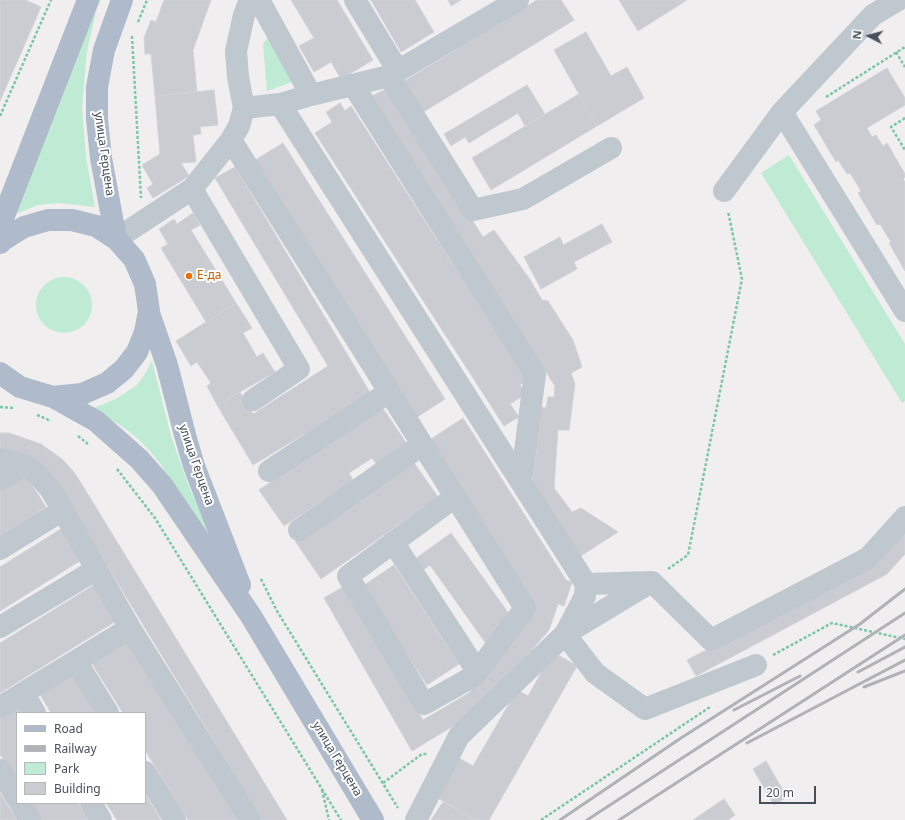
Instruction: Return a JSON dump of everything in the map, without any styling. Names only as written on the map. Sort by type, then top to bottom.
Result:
[{"type":"main road","name":"улица Герцена","points":[[116,239],[101,158],[97,119],[97,87],[104,50],[122,0]]},
{"type":"main road","points":[[0,226],[84,1]]},
{"type":"main road","points":[[0,243],[24,227],[48,220],[72,220],[96,226],[116,239],[134,259],[146,284],[149,311],[145,332],[137,352],[124,370],[107,383],[82,394],[53,397],[10,386],[0,373]]},
{"type":"main road","name":"улица Герцена","points":[[149,311],[167,365],[194,466],[252,616]]},
{"type":"main road","name":"улица Герцена","points":[[53,397],[96,421],[139,459],[162,485],[252,616],[370,815]]},
{"type":"lane","points":[[116,239],[192,189],[231,140],[239,126],[244,108],[238,77],[236,51],[244,16],[250,0]]},
{"type":"lane","points":[[259,0],[311,95]]},
{"type":"lane","points":[[355,0],[393,74],[474,210],[522,199],[611,148]]},
{"type":"lane","points":[[244,108],[280,104],[393,74],[518,0]]},
{"type":"lane","points":[[724,191],[782,112],[873,16],[898,0]]},
{"type":"lane","points":[[353,85],[535,374],[521,482]]},
{"type":"lane","points":[[280,104],[586,584],[585,596],[565,634]]},
{"type":"lane","points":[[782,112],[905,310]]},
{"type":"lane","points":[[231,140],[525,608],[474,676],[424,704],[348,576],[455,497]]},
{"type":"lane","points":[[192,189],[299,370],[253,400]]},
{"type":"lane","points":[[269,471],[389,392]]},
{"type":"lane","points":[[299,530],[422,445]]},
{"type":"lane","points":[[0,459],[24,465],[31,469],[51,490],[130,628],[250,820]]},
{"type":"lane","points":[[0,480],[24,465]]},
{"type":"lane","points":[[0,549],[63,510]]},
{"type":"lane","points":[[586,584],[652,582],[711,640],[868,558],[905,517]]},
{"type":"lane","points":[[394,542],[478,671]]},
{"type":"lane","points":[[0,628],[97,569]]},
{"type":"lane","points":[[416,820],[459,736],[565,634],[652,582]]},
{"type":"lane","points":[[0,707],[130,628]]},
{"type":"lane","points":[[565,634],[595,673],[645,709],[756,665]]},
{"type":"lane","points":[[76,661],[107,712]]},
{"type":"lane","points":[[23,693],[34,712]]},
{"type":"lane","points":[[0,770],[16,796]]},
{"type":"lane","points":[[146,774],[175,820]]},
{"type":"lane","points":[[21,804],[30,820]]},
{"type":"lane","points":[[92,804],[102,820]]},
{"type":"path","points":[[0,116],[51,0]]},
{"type":"path","points":[[135,28],[147,0]]},
{"type":"path","points":[[132,35],[142,201],[146,220]]},
{"type":"path","points":[[825,98],[905,47]]},
{"type":"path","points":[[896,52],[905,67]]},
{"type":"path","points":[[905,118],[891,127],[905,150]]},
{"type":"path","points":[[652,582],[688,555],[742,279],[724,191]]},
{"type":"path","points":[[0,407],[14,408]]},
{"type":"path","points":[[34,414],[54,423]]},
{"type":"path","points":[[74,433],[92,447]]},
{"type":"path","points":[[115,466],[155,518],[341,820]]},
{"type":"path","points":[[259,576],[277,610],[391,796]]},
{"type":"path","points":[[756,665],[832,623],[905,639]]},
{"type":"path","points":[[541,820],[716,703]]},
{"type":"path","points":[[383,783],[422,754],[450,754]]},
{"type":"path","points":[[321,788],[329,820]]},
{"type":"green space","points":[[95,0],[101,0],[97,8],[87,51],[82,108],[86,157],[95,207],[59,203],[38,205],[18,213],[9,220]]},
{"type":"green space","points":[[269,36],[292,82],[267,91],[263,44]]},
{"type":"green space","points":[[789,155],[905,344],[905,401],[902,403],[761,173]]},
{"type":"green space","points":[[64,277],[75,280],[84,285],[89,294],[92,305],[89,316],[84,325],[75,330],[64,333],[53,330],[44,325],[39,316],[36,305],[39,294],[44,285],[53,280]]},
{"type":"green space","points":[[152,361],[171,436],[188,484],[216,549],[161,465],[150,451],[123,427],[91,409],[116,399],[137,385]]},
{"type":"building","points":[[0,0],[25,0],[41,7],[0,101]]},
{"type":"building","points":[[164,0],[211,0],[193,50],[197,92],[155,96],[151,54],[145,54],[144,38],[151,20],[156,22]]},
{"type":"building","points":[[291,0],[337,0],[373,60],[341,79],[331,62],[314,72],[299,46],[314,38]]},
{"type":"building","points":[[371,0],[415,0],[434,32],[401,52]]},
{"type":"building","points":[[448,0],[461,0],[451,6]]},
{"type":"building","points":[[537,0],[561,0],[574,20],[420,114],[401,83]]},
{"type":"building","points":[[619,0],[687,0],[638,31]]},
{"type":"building","points":[[586,32],[611,76],[627,67],[644,98],[597,126],[554,50]]},
{"type":"building","points":[[887,68],[905,98],[905,105],[867,128],[872,137],[876,135],[883,146],[887,143],[905,174],[903,179],[905,182],[905,271],[889,243],[891,242],[880,224],[877,225],[858,193],[861,191],[850,173],[847,174],[838,160],[836,162],[814,125],[821,120],[816,111]]},
{"type":"building","points":[[527,85],[545,114],[525,126],[518,113],[469,143],[465,137],[451,146],[444,134]]},
{"type":"building","points":[[388,88],[483,237],[494,230],[529,278],[542,300],[548,301],[573,340],[582,367],[571,373],[575,384],[569,430],[558,430],[554,488],[572,512],[581,508],[618,532],[576,559],[532,489],[541,407],[546,408],[548,397],[554,397],[555,386],[370,97]]},
{"type":"building","points":[[214,90],[218,125],[200,127],[201,134],[193,135],[196,162],[181,163],[189,176],[153,198],[147,188],[153,184],[142,165],[160,154],[155,96]]},
{"type":"building","points":[[579,94],[597,126],[491,190],[472,158]]},
{"type":"building","points":[[340,103],[345,111],[351,106],[527,380],[520,385],[526,394],[510,404],[519,417],[504,426],[315,133],[332,122],[326,112]]},
{"type":"building","points":[[283,143],[445,399],[417,417],[252,162]]},
{"type":"building","points":[[235,167],[371,394],[253,465],[217,405],[240,392],[253,414],[328,366],[215,178]]},
{"type":"building","points":[[193,213],[200,225],[191,230],[236,303],[206,322],[161,248],[168,244],[159,229],[174,219],[177,224]]},
{"type":"building","points":[[602,224],[612,242],[574,262],[577,269],[541,289],[524,257],[560,237],[563,245]]},
{"type":"building","points":[[236,303],[252,328],[243,333],[257,357],[263,353],[275,372],[217,405],[207,386],[211,383],[197,362],[191,366],[176,341]]},
{"type":"building","points":[[382,407],[407,444],[377,465],[372,458],[349,473],[353,480],[284,526],[259,490]]},
{"type":"building","points":[[463,418],[566,580],[572,582],[564,606],[558,604],[549,630],[481,709],[412,751],[324,598],[346,585],[423,720],[469,693],[536,611],[428,441]]},
{"type":"building","points":[[0,433],[9,433],[41,444],[62,459],[74,472],[287,820],[262,820],[66,498],[0,453]]},
{"type":"building","points":[[412,460],[438,497],[321,579],[295,541]]},
{"type":"building","points":[[26,475],[46,507],[0,537],[0,492]]},
{"type":"building","points":[[905,525],[905,554],[887,574],[696,676],[687,660],[873,562]]},
{"type":"building","points":[[64,527],[83,559],[0,611],[0,567]]},
{"type":"building","points":[[451,533],[512,618],[487,645],[430,565],[423,570],[415,559]]},
{"type":"building","points":[[394,565],[459,664],[427,685],[363,586]]},
{"type":"building","points":[[94,585],[116,621],[0,693],[0,643]]},
{"type":"building","points":[[127,640],[237,820],[188,820],[146,752],[146,712],[122,712],[91,662]]},
{"type":"building","points":[[553,652],[577,666],[489,820],[475,820],[436,797],[459,758],[473,766],[517,690],[528,696]]},
{"type":"building","points":[[72,674],[95,712],[50,712],[40,694]]},
{"type":"building","points":[[19,707],[22,712],[16,712],[16,780],[0,754],[0,718]]},
{"type":"building","points":[[766,761],[787,797],[774,805],[753,769]]},
{"type":"building","points":[[0,793],[17,820],[0,820]]},
{"type":"building","points":[[146,796],[161,820],[117,820],[107,804],[146,804]]},
{"type":"building","points":[[724,799],[735,815],[728,820],[693,820]]},
{"type":"building","points":[[443,802],[475,820],[431,820]]},
{"type":"building","points":[[31,804],[79,804],[88,820],[40,820]]},
{"type":"railway","points":[[560,820],[681,738],[860,624],[905,589]]},
{"type":"railway","points":[[587,820],[905,613]]},
{"type":"railway","points":[[619,820],[905,635]]},
{"type":"railway","points":[[858,672],[905,647]]},
{"type":"railway","points":[[747,743],[905,660]]},
{"type":"railway","points":[[864,687],[905,671]]},
{"type":"railway","points":[[734,710],[800,676]]},
{"type":"place","name":"Е-да","points":[[189,276]]}]
